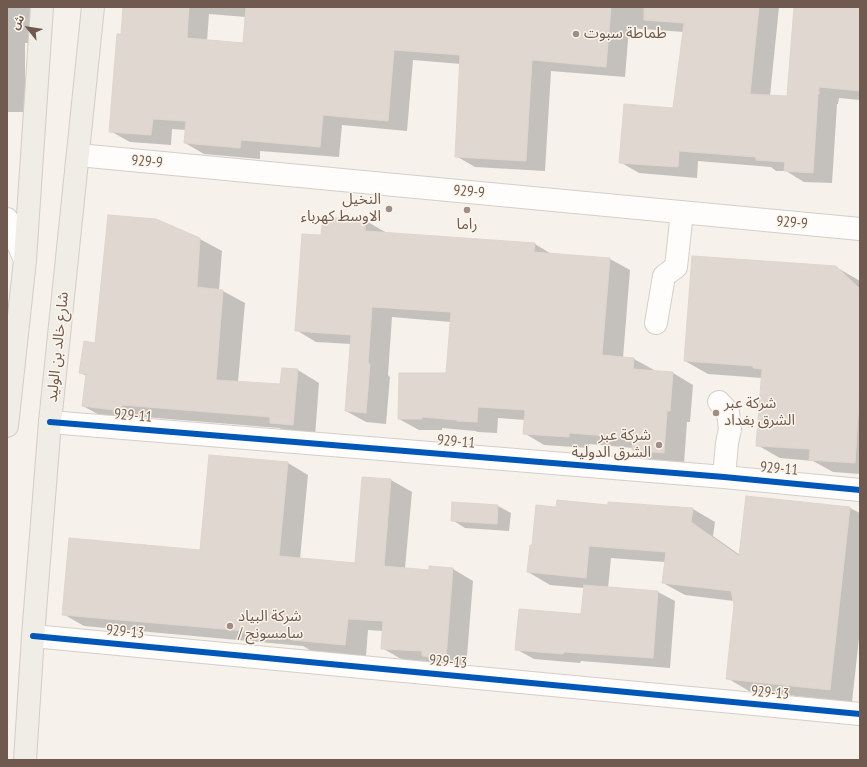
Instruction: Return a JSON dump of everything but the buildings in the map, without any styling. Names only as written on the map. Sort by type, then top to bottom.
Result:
[{"type":"main road","points":[[7,426],[25,260],[42,7]]},
{"type":"main road","name":"شارع خالد بن الوليد","points":[[25,760],[50,422],[93,7]]},
{"type":"street","name":"929-9","points":[[78,155],[860,229]]},
{"type":"street","points":[[656,323],[664,276],[676,267],[682,212]]},
{"type":"street","points":[[7,220],[25,260]]},
{"type":"street","points":[[719,402],[728,412],[730,429],[727,443],[724,477]]},
{"type":"street","name":"929-11","points":[[50,422],[724,477],[860,490]]},
{"type":"street","name":"929-13","points":[[33,636],[860,714]]},
{"type":"cycle path","points":[[50,422],[724,477],[860,490]]},
{"type":"cycle path","points":[[33,636],[860,714]]},
{"type":"place","name":"طماطة سبوت","points":[[576,34]]},
{"type":"place","name":"النخيل الاوسط كهرباء","points":[[389,209]]},
{"type":"place","name":"راما","points":[[467,210]]},
{"type":"place","name":"شركة عبر الشرق بغداد","points":[[716,413]]},
{"type":"place","name":"شركة عبر الشرق الدولية","points":[[659,445]]},
{"type":"place","name":"شركة البياد / سامسونج","points":[[230,626]]}]
